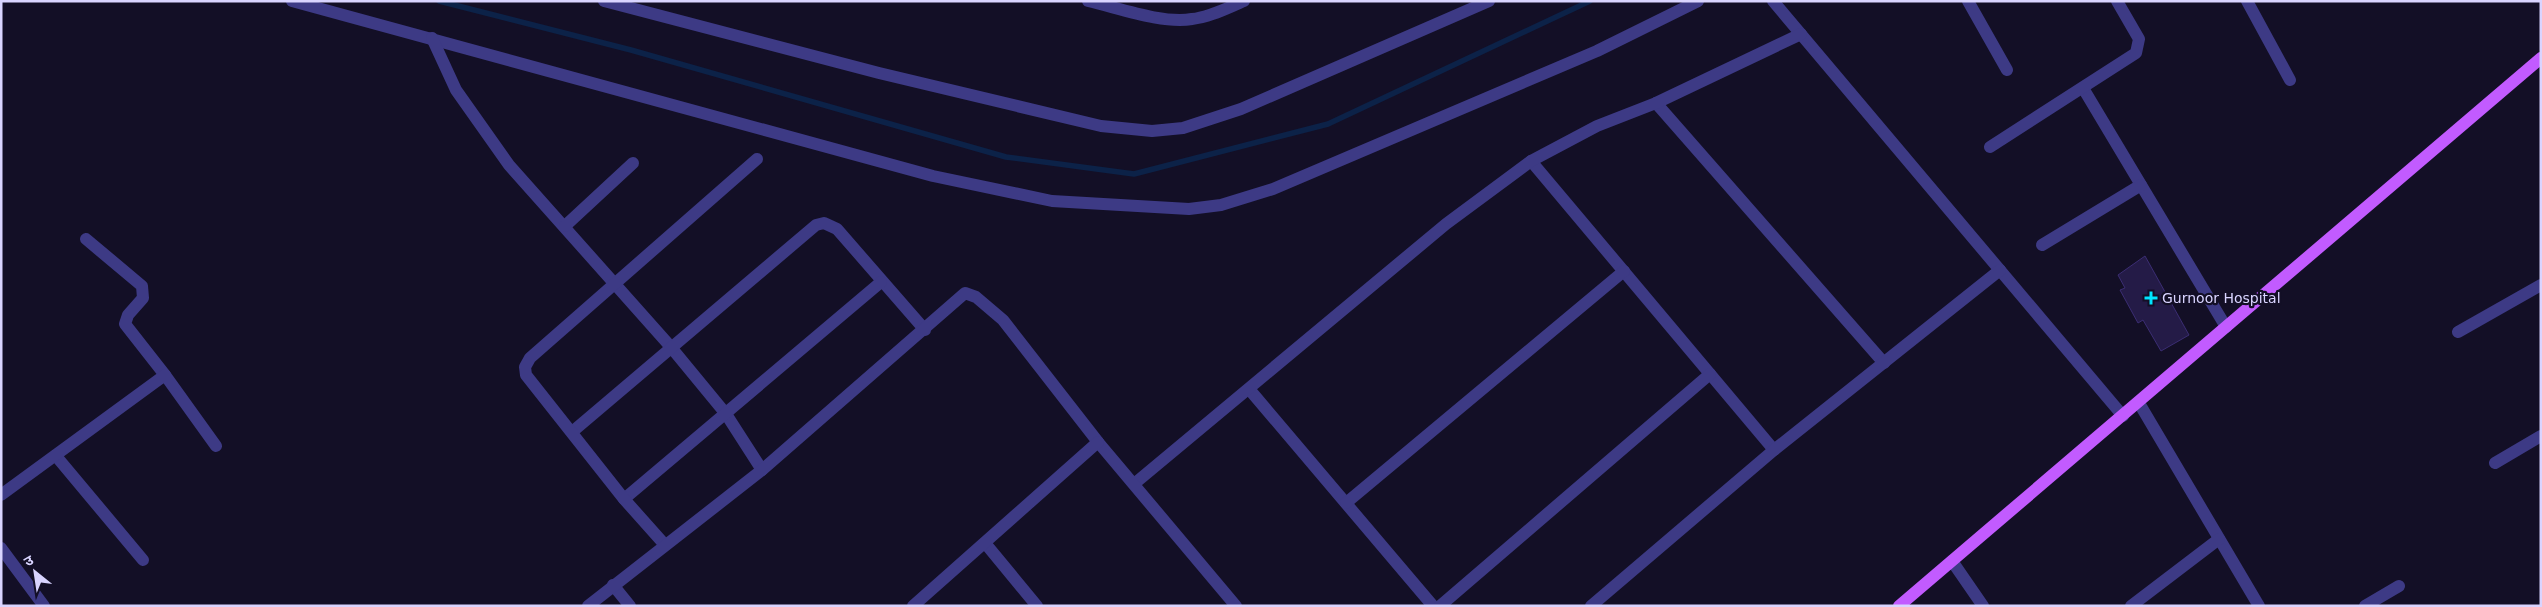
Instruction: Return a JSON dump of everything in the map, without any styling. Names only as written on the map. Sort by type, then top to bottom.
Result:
[{"type":"main road","points":[[1898,606],[2139,403],[2540,59]]},
{"type":"street","points":[[292,1],[933,176],[1052,201],[1189,209],[1221,205],[1273,189],[1597,51],[1698,1]]},
{"type":"street","points":[[604,1],[879,73],[1092,124],[1152,130],[1184,128],[1241,109],[1489,1]]},
{"type":"street","points":[[1088,1],[1167,19],[1191,20],[1236,3]]},
{"type":"street","points":[[1773,1],[2123,416]]},
{"type":"street","points":[[1968,1],[2007,70]]},
{"type":"street","points":[[1990,147],[2129,59],[2138,46],[2138,39],[2117,1]]},
{"type":"street","points":[[2247,1],[2290,80]]},
{"type":"street","points":[[1134,484],[1446,224],[1531,161],[1596,126],[1656,103],[1800,34]]},
{"type":"street","points":[[432,38],[456,90],[508,165],[565,226],[670,346],[726,414],[762,470]]},
{"type":"street","points":[[2084,88],[2226,327]]},
{"type":"street","points":[[1656,103],[1884,363]]},
{"type":"street","points":[[665,544],[624,500],[526,375],[525,366],[530,358],[757,159]]},
{"type":"street","points":[[1531,161],[1774,450]]},
{"type":"street","points":[[565,226],[633,163]]},
{"type":"street","points":[[2042,245],[2141,185]]},
{"type":"street","points":[[572,432],[670,346],[816,224],[824,223],[837,229],[881,282],[925,330]]},
{"type":"street","points":[[86,240],[142,286],[144,298],[128,315],[125,324],[165,374],[216,446]]},
{"type":"street","points":[[1591,606],[1774,450],[2000,270]]},
{"type":"street","points":[[1346,503],[1624,271]]},
{"type":"street","points":[[624,500],[881,282]]},
{"type":"street","points":[[2458,332],[2541,285]]},
{"type":"street","points":[[588,606],[762,470],[925,330],[965,293],[976,297],[1003,320],[1098,442],[1236,606]]},
{"type":"street","points":[[1,495],[165,374]]},
{"type":"street","points":[[1440,606],[1710,374]]},
{"type":"street","points":[[1249,389],[1433,606]]},
{"type":"street","points":[[2139,403],[2259,606]]},
{"type":"street","points":[[2495,463],[2541,436]]},
{"type":"street","points":[[913,606],[1098,442]]},
{"type":"street","points":[[56,456],[142,560]]},
{"type":"street","points":[[2131,606],[2220,539]]},
{"type":"street","points":[[985,543],[1038,606]]},
{"type":"street","points":[[1,548],[44,606]]},
{"type":"street","points":[[1952,561],[1983,606]]},
{"type":"street","points":[[613,585],[630,606]]},
{"type":"street","points":[[2365,606],[2399,586]]},
{"type":"building","points":[[2145,256],[2189,335],[2161,351],[2143,320],[2138,323],[2120,290],[2125,288],[2118,275]]},
{"type":"waterway","points":[[439,1],[631,50],[1006,157],[1134,174],[1328,124],[1590,1]]},
{"type":"place","name":"Gurnoor Hospital","points":[[2151,298]]}]
